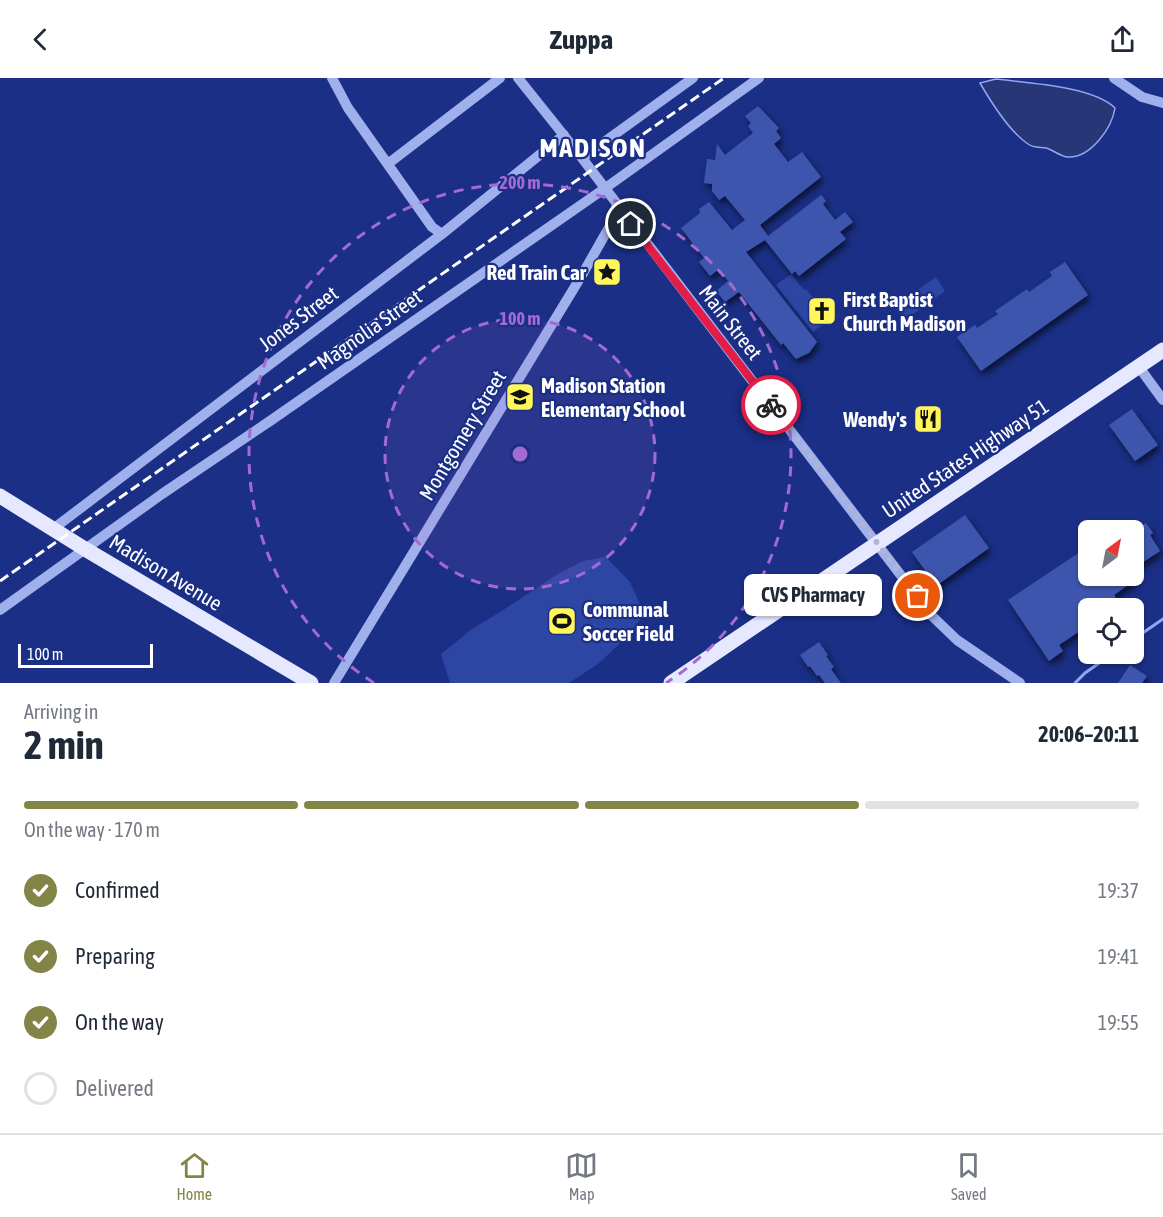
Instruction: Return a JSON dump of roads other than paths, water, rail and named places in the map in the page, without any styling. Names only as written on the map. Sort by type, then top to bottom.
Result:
[{"type":"main road","name":"United States Highway 51","points":[[671,683],[1163,350]]},
{"type":"main road","name":"Madison Avenue","points":[[0,496],[303,681]]},
{"type":"street","points":[[332,78],[348,108],[432,226],[442,234]]},
{"type":"street","points":[[389,163],[500,78]]},
{"type":"street","name":"Main Street","points":[[518,78],[582,158],[932,616],[957,640],[1020,683]]},
{"type":"street","points":[[582,158],[693,78]]},
{"type":"street","name":"Magnolia Street","points":[[0,610],[162,494],[604,189],[759,78]]},
{"type":"street","points":[[1114,78],[1142,97],[1163,103]]},
{"type":"street","name":"Jones Street","points":[[52,529],[442,234],[564,135]]},
{"type":"street","name":"Montgomery Street","points":[[334,683],[582,275],[610,224],[617,205]]},
{"type":"street","points":[[1139,367],[1163,400]]},
{"type":"waterway","points":[[1144,632],[1163,619]]},
{"type":"waterway","points":[[1075,683],[1098,664]]},
{"type":"railway","points":[[0,581],[724,78]]},
{"type":"place","name":"Red Train Car","points":[[607,272]]},
{"type":"place","name":"First Baptist Church Madison","points":[[822,311]]},
{"type":"place","name":"Madison Station Elementary School","points":[[520,397]]},
{"type":"place","name":"Wendy's","points":[[928,419]]},
{"type":"place","name":"CVS Pharmacy","points":[[918,596]]},
{"type":"place","name":"Communal Soccer Field","points":[[562,621]]},
{"type":"district","name":"MADISON","points":[[593,147]]}]
